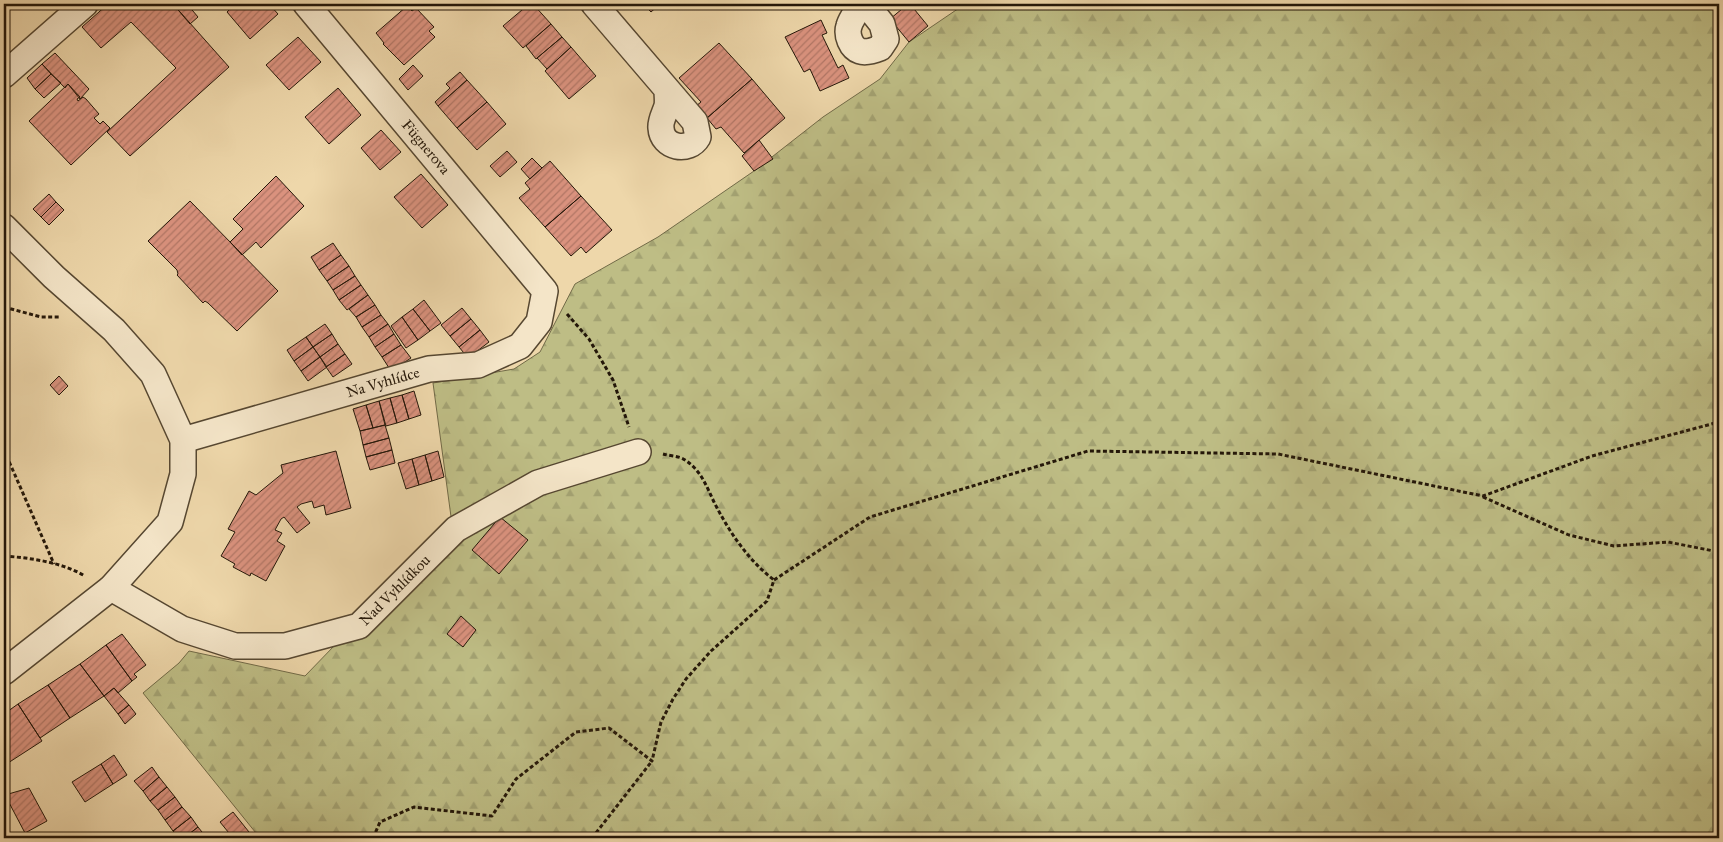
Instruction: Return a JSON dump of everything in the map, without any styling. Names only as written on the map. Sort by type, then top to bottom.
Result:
[{"type":"street","name":"Fügnerova","points":[[306,4],[545,291]]},
{"type":"street","points":[[594,4],[667,90]]},
{"type":"street","points":[[857,4],[858,9],[848,26],[851,44],[860,51],[871,51],[880,48],[886,39],[882,24],[866,4]]},
{"type":"street","points":[[4,75],[73,8]]},
{"type":"street","points":[[4,227],[54,277],[114,330],[153,374],[183,440],[183,474],[170,522],[111,588],[4,672]]},
{"type":"street","name":"Na Vyhlídce","points":[[183,440],[429,369],[478,365],[520,346],[539,322],[545,291]]},
{"type":"street","name":"Nad Vyhlídkou","points":[[111,588],[182,629],[235,646],[285,646],[359,626],[456,529],[538,483],[638,452]]},
{"type":"path","points":[[545,291],[589,339],[613,380],[638,452],[656,453],[685,459],[703,478],[715,504],[735,538],[758,568],[774,580]]},
{"type":"path","points":[[4,307],[41,317],[68,317]]},
{"type":"path","points":[[1483,496],[1592,456],[1719,422]]},
{"type":"path","points":[[4,450],[54,564]]},
{"type":"path","points":[[592,838],[652,761],[661,722],[672,699],[686,679],[711,651],[767,601],[774,580],[870,517],[1088,451],[1278,454],[1483,496],[1569,535],[1614,546],[1668,542],[1719,552]]},
{"type":"path","points":[[4,556],[25,557],[76,571]]},
{"type":"path","points":[[373,838],[380,822],[414,807],[492,816],[516,779],[576,732],[609,728],[652,761]]},
{"type":"green space","points":[[965,4],[1719,4],[1719,838],[260,838],[143,693],[179,663],[189,651],[305,676],[452,524],[433,383],[514,369],[540,352],[575,284],[658,237],[754,171],[823,117],[880,79],[909,42]]},
{"type":"building","points":[[108,4],[173,4],[229,67],[130,156],[107,132],[176,68],[131,22],[101,48],[82,27]]},
{"type":"building","points":[[173,4],[187,4],[198,17],[190,24]]},
{"type":"building","points":[[235,4],[269,4],[278,14],[250,39],[227,12]]},
{"type":"building","points":[[484,4],[495,4],[489,9]]},
{"type":"building","points":[[529,4],[533,4],[551,24],[523,48],[503,26]]},
{"type":"building","points":[[643,4],[660,4],[651,12]]},
{"type":"building","points":[[908,4],[928,26],[909,42],[890,19]]},
{"type":"building","points":[[407,6],[412,11],[416,8],[434,27],[429,31],[435,37],[404,65],[383,44],[376,33]]},
{"type":"building","points":[[821,20],[827,33],[822,35],[838,68],[843,65],[849,78],[820,91],[810,69],[804,72],[785,37]]},
{"type":"building","points":[[551,24],[562,37],[536,59],[526,46]]},
{"type":"building","points":[[298,37],[321,62],[289,90],[266,65]]},
{"type":"building","points":[[562,37],[571,47],[547,69],[537,58]]},
{"type":"building","points":[[719,43],[752,79],[707,118],[696,106],[701,102],[679,78]]},
{"type":"building","points":[[571,47],[596,76],[569,99],[545,71]]},
{"type":"building","points":[[55,53],[89,89],[80,99],[68,84],[65,88],[42,64]]},
{"type":"building","points":[[42,64],[51,74],[35,89],[27,78]]},
{"type":"building","points":[[413,65],[423,76],[408,90],[399,79]]},
{"type":"building","points":[[460,72],[467,80],[438,106],[435,102],[450,88],[446,84]]},
{"type":"building","points":[[51,74],[61,83],[44,98],[35,89]]},
{"type":"building","points":[[752,79],[785,118],[744,153],[721,127],[716,129],[707,118]]},
{"type":"building","points":[[467,80],[487,102],[457,128],[438,106]]},
{"type":"building","points":[[68,84],[80,97],[77,99],[78,101],[83,97],[99,114],[94,118],[100,124],[103,121],[110,128],[71,165],[29,121]]},
{"type":"building","points":[[338,88],[361,115],[329,144],[305,117]]},
{"type":"building","points":[[487,102],[506,124],[477,150],[457,128]]},
{"type":"building","points":[[381,130],[401,152],[380,170],[361,148]]},
{"type":"building","points":[[759,140],[773,159],[754,171],[742,156]]},
{"type":"building","points":[[507,151],[517,162],[500,177],[490,166]]},
{"type":"building","points":[[532,158],[542,168],[530,179],[521,169]]},
{"type":"building","points":[[550,161],[581,196],[545,227],[519,198],[530,189],[525,183]]},
{"type":"building","points":[[421,174],[448,205],[422,228],[394,197]]},
{"type":"building","points":[[276,176],[304,206],[261,248],[256,242],[242,255],[230,242],[243,229],[233,219]]},
{"type":"building","points":[[49,194],[56,202],[41,217],[33,209]]},
{"type":"building","points":[[581,196],[612,230],[586,253],[581,247],[571,256],[545,227]]},
{"type":"building","points":[[190,201],[278,291],[237,331],[208,303],[205,301],[203,303],[177,275],[177,270],[148,241]]},
{"type":"building","points":[[56,202],[64,210],[49,225],[41,217]]},
{"type":"building","points":[[333,243],[341,255],[319,270],[311,257]]},
{"type":"building","points":[[341,255],[349,266],[327,281],[319,270]]},
{"type":"building","points":[[349,266],[355,276],[333,290],[327,281]]},
{"type":"building","points":[[355,276],[361,285],[339,300],[333,290]]},
{"type":"building","points":[[361,285],[368,295],[347,310],[339,300]]},
{"type":"building","points":[[368,295],[375,305],[356,317],[349,309]]},
{"type":"building","points":[[424,300],[441,323],[430,331],[413,309]]},
{"type":"building","points":[[375,305],[381,315],[362,327],[356,317]]},
{"type":"building","points":[[462,308],[471,319],[450,336],[441,325]]},
{"type":"building","points":[[413,309],[430,331],[418,340],[402,317]]},
{"type":"building","points":[[381,315],[388,324],[369,337],[362,327]]},
{"type":"building","points":[[402,317],[418,340],[406,348],[391,326]]},
{"type":"building","points":[[471,319],[480,330],[459,347],[450,336]]},
{"type":"building","points":[[325,324],[332,334],[313,347],[306,337]]},
{"type":"building","points":[[388,324],[394,334],[375,347],[369,337]]},
{"type":"building","points":[[480,330],[489,342],[468,358],[459,347]]},
{"type":"building","points":[[332,334],[338,344],[320,357],[313,347]]},
{"type":"building","points":[[394,334],[401,345],[382,357],[375,347]]},
{"type":"building","points":[[306,337],[313,347],[294,361],[287,350]]},
{"type":"building","points":[[338,344],[345,354],[326,367],[320,357]]},
{"type":"building","points":[[401,345],[411,358],[391,371],[382,357]]},
{"type":"building","points":[[313,347],[320,357],[301,371],[294,361]]},
{"type":"building","points":[[345,354],[352,364],[333,377],[326,367]]},
{"type":"building","points":[[320,357],[327,367],[308,381],[301,371]]},
{"type":"building","points":[[59,376],[68,386],[59,395],[50,385]]},
{"type":"building","points":[[414,391],[421,415],[409,419],[402,395]]},
{"type":"building","points":[[402,395],[409,419],[397,423],[390,398]]},
{"type":"building","points":[[390,398],[397,423],[386,426],[379,401]]},
{"type":"building","points":[[379,401],[385,425],[373,428],[366,405]]},
{"type":"building","points":[[366,405],[373,428],[360,431],[353,409]]},
{"type":"building","points":[[385,425],[389,438],[363,445],[360,431]]},
{"type":"building","points":[[389,438],[392,450],[366,457],[363,445]]},
{"type":"building","points":[[392,450],[395,463],[370,470],[366,457]]},
{"type":"building","points":[[336,451],[351,508],[326,515],[324,505],[314,508],[312,501],[301,504],[297,507],[310,523],[297,533],[284,517],[281,519],[275,530],[282,533],[277,541],[285,546],[266,581],[251,573],[250,576],[233,567],[235,564],[221,556],[235,532],[228,529],[249,491],[256,495],[283,473],[281,465]]},
{"type":"building","points":[[438,451],[444,477],[432,481],[425,455]]},
{"type":"building","points":[[425,455],[432,481],[419,485],[412,459]]},
{"type":"building","points":[[412,459],[419,485],[406,489],[398,463]]},
{"type":"building","points":[[500,517],[528,540],[499,574],[472,550]]},
{"type":"building","points":[[461,616],[476,630],[463,647],[447,634]]},
{"type":"building","points":[[122,634],[146,665],[134,674],[137,677],[132,681],[106,645]]},
{"type":"building","points":[[106,645],[132,681],[118,693],[114,688],[104,696],[80,664]]},
{"type":"building","points":[[80,664],[104,696],[70,718],[48,685]]},
{"type":"building","points":[[48,685],[70,718],[40,738],[18,704]]},
{"type":"building","points":[[114,688],[129,705],[118,714],[104,696]]},
{"type":"building","points":[[18,704],[42,741],[8,763],[4,760],[4,714]]},
{"type":"building","points":[[129,705],[136,714],[125,724],[118,714]]},
{"type":"building","points":[[114,755],[127,775],[113,784],[101,764]]},
{"type":"building","points":[[101,764],[113,784],[85,802],[72,782]]},
{"type":"building","points":[[152,767],[159,777],[143,791],[134,781]]},
{"type":"building","points":[[159,777],[167,787],[150,801],[143,791]]},
{"type":"building","points":[[167,787],[175,797],[158,810],[150,801]]},
{"type":"building","points":[[29,788],[47,821],[25,833],[5,795]]},
{"type":"building","points":[[175,797],[182,807],[165,820],[158,810]]},
{"type":"building","points":[[182,807],[191,817],[173,831],[165,820]]},
{"type":"building","points":[[4,809],[9,818],[5,823],[12,838],[4,838]]},
{"type":"building","points":[[233,812],[249,832],[242,838],[233,838],[220,822]]},
{"type":"building","points":[[191,817],[198,827],[184,838],[179,838],[173,831]]},
{"type":"building","points":[[198,827],[206,837],[184,838]]}]
